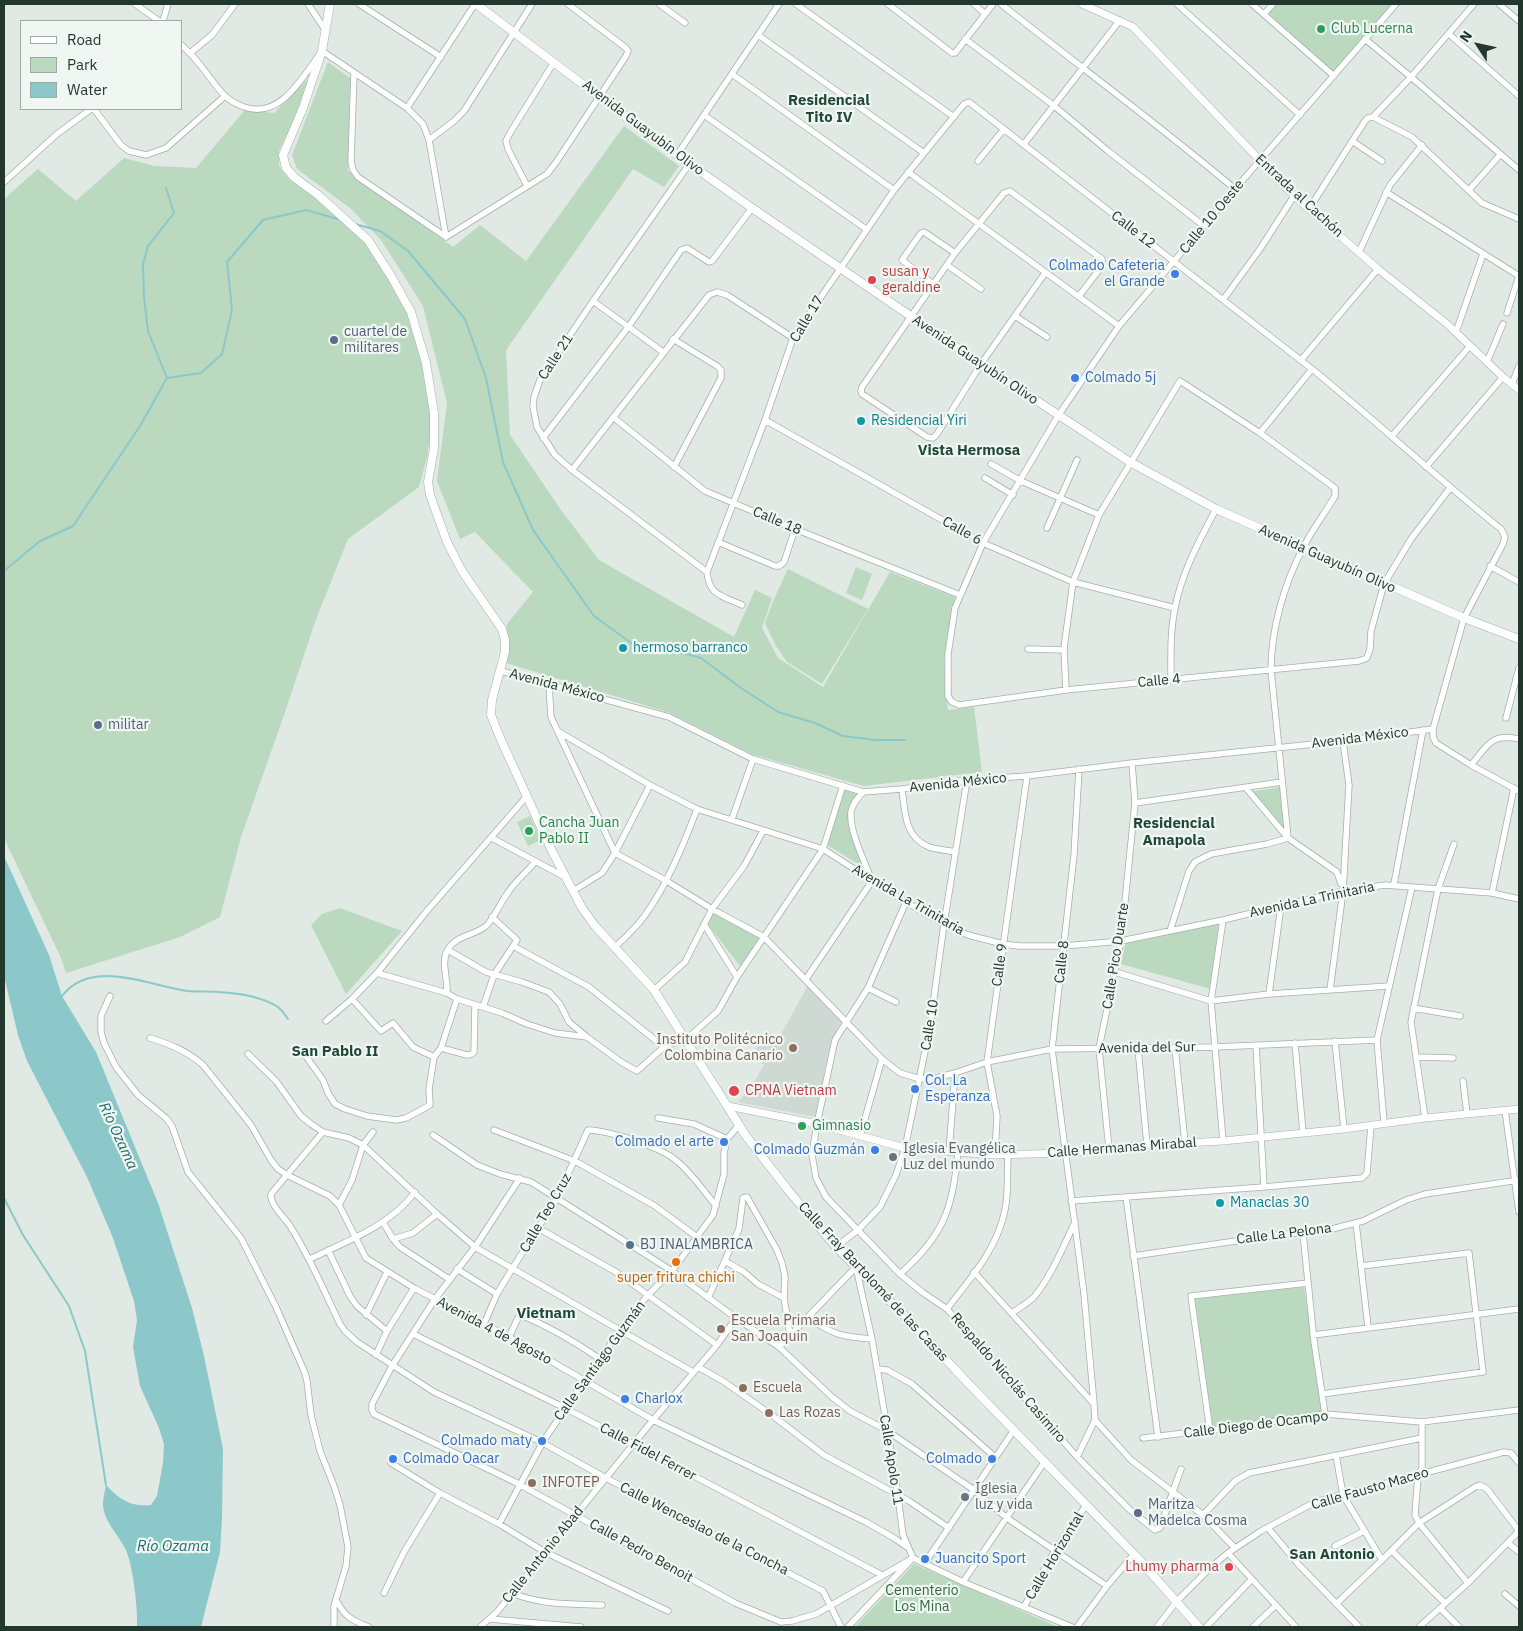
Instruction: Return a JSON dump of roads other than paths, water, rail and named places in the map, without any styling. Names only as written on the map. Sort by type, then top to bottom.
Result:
[{"type":"main road","points":[[322,51],[330,4]]},
{"type":"main road","name":"Avenida Guayubín Olivo","points":[[476,4],[677,155],[839,269],[1130,462],[1216,509],[1384,584],[1519,639]]},
{"type":"main road","name":"Calle Fray Bartolomé de las Casas","points":[[322,51],[283,155],[286,168],[295,178],[368,240],[411,312],[426,363],[434,413],[434,448],[428,482],[430,495],[447,542],[462,571],[502,629],[505,640],[505,652],[492,700],[491,714],[527,796],[565,877],[582,908],[614,948],[654,990],[739,1125],[788,1190],[836,1247],[912,1322],[965,1380],[1087,1504],[1199,1627]]},
{"type":"street","points":[[135,4],[159,20]]},
{"type":"street","points":[[161,20],[168,4]]},
{"type":"street","points":[[190,53],[212,35],[236,4]]},
{"type":"street","points":[[308,4],[326,31]]},
{"type":"street","points":[[360,4],[440,57]]},
{"type":"street","points":[[407,108],[476,4]]},
{"type":"street","points":[[429,140],[464,111],[532,4]]},
{"type":"street","points":[[446,237],[546,174],[557,161],[628,51],[568,4]]},
{"type":"street","points":[[659,4],[685,23]]},
{"type":"street","points":[[677,155],[779,4]]},
{"type":"street","points":[[796,4],[954,117]]},
{"type":"street","points":[[888,4],[950,53],[954,53],[993,4]]},
{"type":"street","points":[[974,4],[985,14]]},
{"type":"street","points":[[1001,4],[1173,137],[1235,189]]},
{"type":"street","points":[[1177,4],[1300,115]]},
{"type":"street","points":[[1252,4],[1334,76]]},
{"type":"street","points":[[1264,14],[1273,4]]},
{"type":"street","name":"Calle 10 Oeste","points":[[952,702],[948,696],[948,654],[955,608],[983,543],[1058,416],[1120,326],[1235,189],[1396,4]]},
{"type":"street","points":[[1309,209],[1364,120],[1373,117],[1412,77],[1474,4]]},
{"type":"street","points":[[1500,4],[1519,21]]},
{"type":"street","name":"Entrada al Cachón","points":[[1087,5],[1133,27],[1294,196],[1378,269],[1456,332],[1519,390]]},
{"type":"street","points":[[1024,144],[1120,20]]},
{"type":"street","points":[[1449,34],[1519,96]]},
{"type":"street","points":[[758,35],[924,154]]},
{"type":"street","points":[[965,39],[1053,105],[1108,151],[1204,226]]},
{"type":"street","points":[[1365,39],[1412,77],[1519,170]]},
{"type":"street","points":[[182,46],[225,96],[232,102],[248,108],[260,110],[277,104],[293,90],[322,51],[407,108],[423,124],[429,140],[446,237]]},
{"type":"street","points":[[527,186],[508,149],[506,141],[554,62]]},
{"type":"street","points":[[354,73],[351,162],[353,170],[358,177],[446,237]]},
{"type":"street","points":[[732,74],[894,190]]},
{"type":"street","points":[[93,110],[121,145],[129,151],[146,155],[166,148],[225,96]]},
{"type":"street","name":"Calle 17","points":[[707,572],[794,338],[894,190],[964,104],[969,102]]},
{"type":"street","name":"Calle 12","points":[[969,102],[1301,360],[1367,414],[1450,488],[1501,529],[1505,537],[1503,544],[1464,618],[1433,729]]},
{"type":"street","points":[[4,182],[57,134],[91,110]]},
{"type":"street","points":[[704,115],[866,229]]},
{"type":"street","points":[[1373,117],[1412,137],[1482,203],[1519,219]]},
{"type":"street","points":[[978,161],[1004,129]]},
{"type":"street","points":[[1352,141],[1382,161]]},
{"type":"street","points":[[1359,252],[1386,192],[1422,145]]},
{"type":"street","points":[[1469,190],[1500,155]]},
{"type":"street","name":"Calle 21","points":[[690,163],[540,380],[534,397],[533,407],[537,427],[555,455],[572,470],[707,572],[710,588],[717,594],[742,605]]},
{"type":"street","points":[[908,172],[1120,326]]},
{"type":"street","points":[[1046,273],[981,364],[937,434],[932,438],[927,437],[862,394],[861,391],[955,253],[1004,193],[1010,191],[1102,260],[1102,266],[1079,296]]},
{"type":"street","points":[[1386,192],[1519,275],[1507,313]]},
{"type":"street","points":[[1223,300],[1260,249],[1294,196]]},
{"type":"street","points":[[543,438],[629,326],[681,250],[687,248],[709,262],[712,261],[752,208]]},
{"type":"street","points":[[934,284],[903,262],[902,258],[922,232],[955,253]]},
{"type":"street","points":[[1456,332],[1484,254]]},
{"type":"street","points":[[947,265],[981,289]]},
{"type":"street","points":[[1301,360],[1378,269]]},
{"type":"street","points":[[572,470],[709,295],[717,292],[727,294],[794,338]]},
{"type":"street","points":[[593,301],[663,352]]},
{"type":"street","points":[[1016,316],[1047,337]]},
{"type":"street","points":[[1488,362],[1503,324]]},
{"type":"street","points":[[673,339],[718,366],[721,370],[721,378],[674,467]]},
{"type":"street","points":[[1392,436],[1470,346]]},
{"type":"street","points":[[1512,384],[1519,366]]},
{"type":"street","points":[[1260,434],[1312,369]]},
{"type":"street","points":[[1426,467],[1503,377]]},
{"type":"street","points":[[1066,690],[1064,650],[1073,582],[1099,515],[1180,380],[1335,488],[1336,496],[1303,548],[1285,593],[1274,630],[1271,648],[1271,670],[1288,838]]},
{"type":"street","name":"Calle 18","points":[[613,417],[705,491],[960,595]]},
{"type":"street","name":"Calle 6","points":[[765,420],[983,543],[1073,582],[1175,608]]},
{"type":"street","points":[[1047,528],[1077,460]]},
{"type":"street","points":[[991,464],[1021,481],[1099,515]]},
{"type":"street","points":[[985,478],[1013,495]]},
{"type":"street","points":[[1384,584],[1411,539],[1450,488]]},
{"type":"street","points":[[1171,680],[1175,608],[1182,580],[1216,509]]},
{"type":"street","points":[[718,542],[779,566],[784,562],[795,529]]},
{"type":"street","points":[[1490,566],[1519,582]]},
{"type":"street","name":"Calle 4","points":[[952,702],[959,705],[1066,690],[1359,661],[1367,658],[1370,649],[1371,632],[1384,584]]},
{"type":"street","points":[[1028,649],[1064,650]]},
{"type":"street","points":[[1506,718],[1519,668]]},
{"type":"street","name":"Avenida México","points":[[501,671],[669,717],[753,759],[863,792],[967,780],[1027,776],[1433,729]]},
{"type":"street","points":[[549,685],[551,717],[615,853],[764,937],[882,1059],[900,1073],[920,1080]]},
{"type":"street","points":[[1433,729],[1433,737],[1436,742],[1472,765],[1516,789],[1492,893]]},
{"type":"street","points":[[1394,884],[1423,730]]},
{"type":"street","name":"Avenida La Trinitaria","points":[[558,732],[650,785],[697,809],[822,849],[944,924],[976,937],[1003,944],[1064,946],[1121,941],[1223,920],[1343,890],[1394,884],[1438,890],[1492,893],[1519,899]]},
{"type":"street","points":[[1472,765],[1493,740],[1506,736],[1519,739]]},
{"type":"street","points":[[1330,990],[1343,890],[1349,785],[1342,741]]},
{"type":"street","points":[[732,819],[753,759]]},
{"type":"street","name":"Calle Pico Duarte","points":[[1109,1149],[1099,1048],[1121,941],[1134,803],[1132,763]]},
{"type":"street","name":"Calle 8","points":[[1079,769],[1074,855],[1052,1049],[1075,1222],[1095,1420]]},
{"type":"street","name":"Calle 9","points":[[995,1155],[997,1116],[987,1062],[1027,776]]},
{"type":"street","name":"Calle 10","points":[[836,1247],[858,1230],[880,1207],[896,1175],[905,1148],[930,1028],[967,780]]},
{"type":"street","points":[[1134,803],[1282,782]]},
{"type":"street","points":[[573,891],[599,876],[615,853],[650,785]]},
{"type":"street","points":[[448,950],[486,972],[549,992],[560,1004],[569,1022],[587,1037],[637,1071],[664,1047],[694,1032],[716,1014],[737,977],[822,849],[843,785]]},
{"type":"street","points":[[1246,788],[1288,838],[1338,872],[1343,890]]},
{"type":"street","points":[[902,789],[906,824],[916,838],[928,847],[956,852]]},
{"type":"street","points":[[806,979],[872,881],[853,831],[851,812],[856,800],[863,792]]},
{"type":"street","points":[[326,1021],[352,999],[377,973],[426,912],[527,796]]},
{"type":"street","points":[[614,948],[639,922],[665,880],[684,844],[697,809]]},
{"type":"street","points":[[654,990],[683,965],[712,909],[744,866],[763,831]]},
{"type":"street","points":[[492,838],[565,877]]},
{"type":"street","points":[[1170,931],[1189,871],[1195,862],[1211,854],[1267,844],[1288,838]]},
{"type":"street","points":[[1426,1118],[1411,1022],[1438,890],[1454,844]]},
{"type":"street","points":[[447,993],[448,983],[444,960],[452,943],[486,926],[508,892],[535,862]]},
{"type":"street","points":[[1384,1123],[1377,1040],[1412,887]]},
{"type":"street","points":[[858,1230],[826,1197],[816,1178],[812,1155],[833,1046],[868,988],[906,902]]},
{"type":"street","points":[[1269,994],[1281,906]]},
{"type":"street","points":[[483,1007],[494,975],[517,940],[492,917]]},
{"type":"street","points":[[1223,920],[1211,1001],[1223,1141]]},
{"type":"street","points":[[704,924],[737,977]]},
{"type":"street","points":[[513,946],[589,987],[664,1047]]},
{"type":"street","points":[[1115,972],[1211,1001],[1269,994],[1389,986]]},
{"type":"street","points":[[377,973],[447,993],[457,999],[555,1033],[587,1037]]},
{"type":"street","points":[[868,988],[896,1002]]},
{"type":"street","points":[[110,996],[101,1016],[101,1032],[104,1043],[116,1067],[138,1095],[166,1118],[172,1126],[188,1172],[241,1238],[276,1307],[307,1381],[311,1415],[320,1451],[340,1505],[348,1548],[346,1566],[336,1600],[334,1627]]},
{"type":"street","points":[[352,999],[381,1031],[393,1024],[413,1047],[434,1057]]},
{"type":"street","points":[[305,1055],[323,1080],[336,1104],[367,1116],[396,1120],[406,1118],[430,1105],[434,1057],[441,1048],[457,999]]},
{"type":"street","points":[[441,1048],[467,1055],[474,1052],[476,1005]]},
{"type":"street","points":[[1413,1008],[1460,1016]]},
{"type":"street","name":"Avenida 4 de Agosto","points":[[150,1038],[172,1045],[194,1057],[203,1066],[251,1125],[278,1169],[330,1196],[339,1205],[366,1258],[414,1288],[509,1337],[653,1420],[857,1518],[907,1547]]},
{"type":"street","name":"Avenida del Sur","points":[[920,1080],[956,1073],[987,1062],[1052,1049],[1215,1047],[1377,1040]]},
{"type":"street","points":[[1335,1041],[1344,1129]]},
{"type":"street","points":[[1295,1043],[1303,1133]]},
{"type":"street","points":[[1256,1045],[1264,1187]]},
{"type":"street","points":[[1175,1047],[1185,1143]]},
{"type":"street","points":[[1138,1048],[1147,1145]]},
{"type":"street","points":[[248,1054],[276,1081],[301,1116],[323,1132],[349,1138],[363,1145],[475,1247],[693,1372]]},
{"type":"street","points":[[1416,1057],[1453,1058]]},
{"type":"street","points":[[860,1136],[882,1059]]},
{"type":"street","points":[[949,1152],[956,1073]]},
{"type":"street","points":[[1463,1081],[1467,1114]]},
{"type":"street","name":"Calle Hermanas Mirabal","points":[[728,1106],[817,1124],[905,1148],[995,1155],[1066,1153],[1147,1145],[1223,1141],[1519,1109]]},
{"type":"street","points":[[1506,1110],[1517,1180],[1519,1212]]},
{"type":"street","points":[[658,1118],[694,1124],[726,1139],[739,1125]]},
{"type":"street","points":[[1072,1201],[1362,1178],[1367,1173],[1371,1126]]},
{"type":"street","points":[[494,1130],[575,1161],[654,1206],[697,1237]]},
{"type":"street","name":"Calle Teo Cruz","points":[[484,1324],[512,1269],[557,1198],[588,1130],[627,1138],[661,1150],[678,1162],[716,1206]]},
{"type":"street","points":[[287,1175],[323,1132]]},
{"type":"street","points":[[339,1205],[352,1180],[363,1145],[373,1132]]},
{"type":"street","points":[[434,1135],[477,1165],[500,1174],[530,1182],[672,1271],[779,1347],[832,1397],[850,1411],[886,1430],[974,1490],[1007,1518],[1107,1586]]},
{"type":"street","name":"Calle Santiago Guzmán","points":[[499,1524],[543,1443],[584,1380],[648,1295],[672,1271],[714,1214],[724,1174],[726,1139]]},
{"type":"street","points":[[900,1274],[918,1258],[934,1238],[944,1220],[955,1179],[958,1153]]},
{"type":"street","points":[[947,1309],[996,1240],[1004,1217],[1008,1154]]},
{"type":"street","name":"Calle Wenceslao de la Concha","points":[[287,1175],[271,1196],[271,1199],[310,1259],[340,1324],[357,1342],[434,1392],[543,1443],[606,1478],[823,1591],[829,1606],[842,1627]]},
{"type":"street","points":[[392,1366],[435,1299],[475,1247],[520,1178]]},
{"type":"street","name":"Calle La Pelona","points":[[1133,1256],[1278,1235],[1328,1230],[1356,1223],[1406,1200],[1425,1194],[1517,1180]]},
{"type":"street","points":[[310,1259],[383,1222],[408,1201],[414,1192]]},
{"type":"street","points":[[708,1298],[739,1229],[743,1198],[747,1196],[777,1250],[782,1263],[785,1277],[784,1298],[790,1335]]},
{"type":"street","points":[[1126,1197],[1158,1437]]},
{"type":"street","points":[[393,1239],[413,1233],[438,1214]]},
{"type":"street","points":[[383,1222],[400,1247],[449,1279]]},
{"type":"street","points":[[1012,1313],[1033,1298],[1046,1281],[1075,1222]]},
{"type":"street","points":[[1356,1223],[1368,1327]]},
{"type":"street","points":[[538,1228],[616,1272],[717,1345]]},
{"type":"street","name":"Respaldo Nicolás Casimiro","points":[[858,1230],[900,1274],[947,1309],[1078,1457],[1130,1510],[1156,1530],[1160,1528],[1174,1491]]},
{"type":"street","points":[[1303,1233],[1313,1335],[1326,1414]]},
{"type":"street","points":[[328,1250],[350,1296],[357,1306],[387,1331]]},
{"type":"street","points":[[1322,1394],[1482,1372],[1469,1253],[1361,1266]]},
{"type":"street","points":[[725,1261],[744,1272],[758,1284],[784,1298]]},
{"type":"street","points":[[779,1347],[856,1268]]},
{"type":"street","name":"Calle Apolo 11","points":[[856,1268],[872,1339],[903,1535],[913,1558]]},
{"type":"street","points":[[457,1269],[498,1294]]},
{"type":"street","points":[[366,1315],[387,1272]]},
{"type":"street","points":[[974,1272],[1094,1404]]},
{"type":"street","points":[[1210,1430],[1191,1296],[1308,1282]]},
{"type":"street","points":[[376,1355],[387,1331],[414,1288]]},
{"type":"street","points":[[1313,1335],[1519,1309]]},
{"type":"street","points":[[509,1337],[521,1315],[552,1328],[600,1359]]},
{"type":"street","name":"Calle Antonio Abad","points":[[480,1627],[490,1619],[512,1593],[575,1514],[717,1345],[736,1318]]},
{"type":"street","points":[[809,1318],[838,1335],[872,1339]]},
{"type":"street","name":"Calle Fidel Ferrer","points":[[413,1334],[565,1408],[882,1575]]},
{"type":"street","name":"Calle Pedro Benoit","points":[[392,1366],[372,1404],[374,1414],[520,1485],[734,1603],[774,1620],[781,1622],[792,1621],[816,1614],[913,1558]]},
{"type":"street","points":[[698,1366],[773,1416],[824,1455],[909,1501],[950,1528]]},
{"type":"street","points":[[877,1369],[887,1370],[912,1384],[995,1457]]},
{"type":"street","name":"Calle Diego de Ocampo","points":[[1143,1438],[1326,1414],[1422,1422],[1519,1410]]},
{"type":"street","points":[[1078,1457],[1095,1420],[1131,1460],[1203,1515],[1235,1548]]},
{"type":"street","points":[[1422,1422],[1422,1468],[1418,1476],[1415,1515],[1419,1523],[1468,1583]]},
{"type":"street","points":[[925,1563],[1014,1430]]},
{"type":"street","points":[[1203,1515],[1235,1481],[1249,1473],[1422,1438]]},
{"type":"street","name":"Calle Fausto Maceo","points":[[1157,1627],[1176,1602],[1210,1568],[1235,1548],[1315,1502],[1504,1452],[1511,1453],[1519,1463]]},
{"type":"street","points":[[1336,1455],[1343,1495],[1382,1560]]},
{"type":"street","points":[[963,1582],[1045,1461]]},
{"type":"street","points":[[391,1463],[545,1552],[668,1611]]},
{"type":"street","points":[[1174,1491],[1181,1469]]},
{"type":"street","points":[[1336,1604],[1419,1523],[1480,1485],[1487,1489],[1519,1531],[1468,1583],[1419,1627]]},
{"type":"street","points":[[384,1593],[404,1552],[440,1493]]},
{"type":"street","name":"Calle Horizontal","points":[[1024,1607],[1055,1550],[1087,1504]]},
{"type":"street","points":[[1268,1528],[1299,1565],[1359,1627]]},
{"type":"street","points":[[1335,1546],[1364,1530]]},
{"type":"street","points":[[1508,1543],[1519,1552]]},
{"type":"street","points":[[1392,1551],[1445,1604]]},
{"type":"street","points":[[1077,1627],[1107,1586],[1134,1554]]},
{"type":"street","points":[[1228,1554],[1274,1606],[1296,1627]]},
{"type":"street","points":[[848,1627],[913,1558],[963,1582],[1072,1627]]},
{"type":"street","points":[[1206,1627],[1251,1580]]},
{"type":"street","points":[[512,1593],[528,1600],[602,1605]]},
{"type":"street","points":[[1505,1594],[1519,1606]]},
{"type":"street","points":[[336,1600],[342,1613],[348,1618],[369,1627]]},
{"type":"street","points":[[1253,1627],[1274,1606]]},
{"type":"street","points":[[1440,1608],[1459,1627]]},
{"type":"street","points":[[490,1619],[582,1627]]},
{"type":"water","name":"Río Ozama","points":[[4,856],[49,955],[62,996],[96,1052],[158,1203],[192,1308],[223,1449],[220,1552],[201,1627],[137,1627],[137,1609],[129,1557],[123,1544],[108,1522],[104,1510],[103,1502],[106,1485],[126,1501],[137,1505],[151,1505],[157,1496],[163,1463],[164,1444],[140,1386],[133,1347],[137,1320],[134,1301],[113,1238],[87,1177],[27,1061],[18,1035],[4,976]]},
{"type":"waterway","points":[[166,188],[174,213],[148,246],[143,264],[144,298],[148,331],[167,378]]},
{"type":"waterway","points":[[4,571],[40,541],[73,526],[140,426],[167,378],[201,373],[222,354],[232,310],[227,262],[263,220],[306,210],[341,220]]},
{"type":"waterway","points":[[355,224],[380,231],[408,251],[465,319],[486,378],[503,462],[533,530],[594,616],[634,645],[678,652],[701,658],[741,688],[778,712],[815,723],[843,736],[875,740],[905,740]]},
{"type":"waterway","points":[[62,996],[74,984],[89,978],[105,976],[122,977],[188,991],[250,996],[278,1007],[288,1019]]},
{"type":"waterway","points":[[4,1198],[23,1235],[69,1306],[85,1351],[106,1485]]},
{"type":"place","name":"Club Lucerna","points":[[1321,29]]},
{"type":"place","name":"Colmado Cafeteria el Grande","points":[[1175,274]]},
{"type":"place","name":"susan y geraldine","points":[[872,280]]},
{"type":"place","name":"cuartel de militares","points":[[334,340]]},
{"type":"place","name":"Colmado 5j","points":[[1075,378]]},
{"type":"place","name":"Residencial Yiri","points":[[861,421]]},
{"type":"place","name":"hermoso barranco","points":[[623,648]]},
{"type":"place","name":"militar","points":[[98,725]]},
{"type":"place","name":"Cancha Juan Pablo II","points":[[529,831]]},
{"type":"place","name":"Instituto Politécnico Colombina Canario","points":[[793,1048]]},
{"type":"place","name":"Col. La Esperanza","points":[[915,1089]]},
{"type":"place","name":"CPNA Vietnam","points":[[734,1091]]},
{"type":"place","name":"Gimnasio","points":[[802,1126]]},
{"type":"place","name":"Colmado el arte","points":[[724,1142]]},
{"type":"place","name":"Colmado Guzmán","points":[[875,1150]]},
{"type":"place","name":"Iglesia Evangélica Luz del mundo","points":[[893,1157]]},
{"type":"place","name":"Manaclas 30","points":[[1220,1203]]},
{"type":"place","name":"BJ INALAMBRICA","points":[[630,1245]]},
{"type":"place","name":"super fritura chichi","points":[[676,1262]]},
{"type":"place","name":"Escuela Primaria San Joaquin","points":[[721,1329]]},
{"type":"place","name":"Escuela","points":[[743,1388]]},
{"type":"place","name":"Charlox","points":[[625,1399]]},
{"type":"place","name":"Las Rozas","points":[[769,1413]]},
{"type":"place","name":"Colmado maty","points":[[542,1441]]},
{"type":"place","name":"Colmado Oacar","points":[[393,1459]]},
{"type":"place","name":"Colmado","points":[[992,1459]]},
{"type":"place","name":"INFOTEP","points":[[532,1483]]},
{"type":"place","name":"Iglesia luz y vida","points":[[965,1497]]},
{"type":"place","name":"Maritza Madelca Cosma","points":[[1138,1513]]},
{"type":"place","name":"Juancito Sport","points":[[925,1559]]},
{"type":"place","name":"Lhumy pharma","points":[[1229,1567]]},
{"type":"district","name":"Residencial Tito IV","points":[[829,110]]},
{"type":"district","name":"Vista Hermosa","points":[[969,451]]},
{"type":"district","name":"Residencial Amapola","points":[[1174,832]]},
{"type":"district","name":"San Pablo II","points":[[335,1052]]},
{"type":"district","name":"Vietnam","points":[[546,1314]]},
{"type":"district","name":"San Antonio","points":[[1332,1555]]},
{"type":"park label","name":"Cementerio Los Mina","points":[[922,1599]]}]
